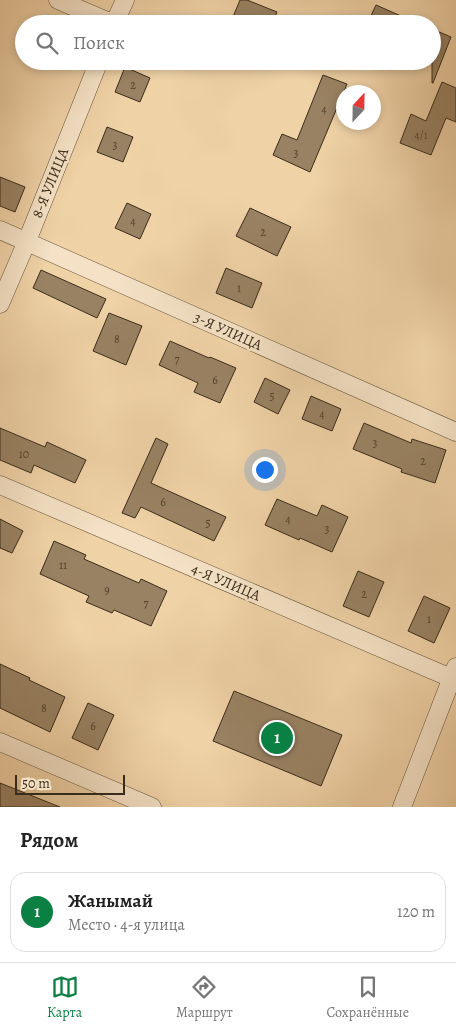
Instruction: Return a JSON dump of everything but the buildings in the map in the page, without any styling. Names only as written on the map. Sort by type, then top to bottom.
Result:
[{"type":"street","points":[[58,0],[93,15]]},
{"type":"street","points":[[118,15],[125,0]]},
{"type":"street","name":"8-Я УЛИЦА","points":[[0,304],[95,70]]},
{"type":"street","name":"3-Я УЛИЦА","points":[[0,230],[456,432]]},
{"type":"street","name":"4-Я УЛИЦА","points":[[0,485],[454,672]]},
{"type":"street","points":[[402,807],[454,672]]},
{"type":"street","points":[[0,742],[152,807]]},
{"type":"place","name":"Жанымай","points":[[277,738]]}]
